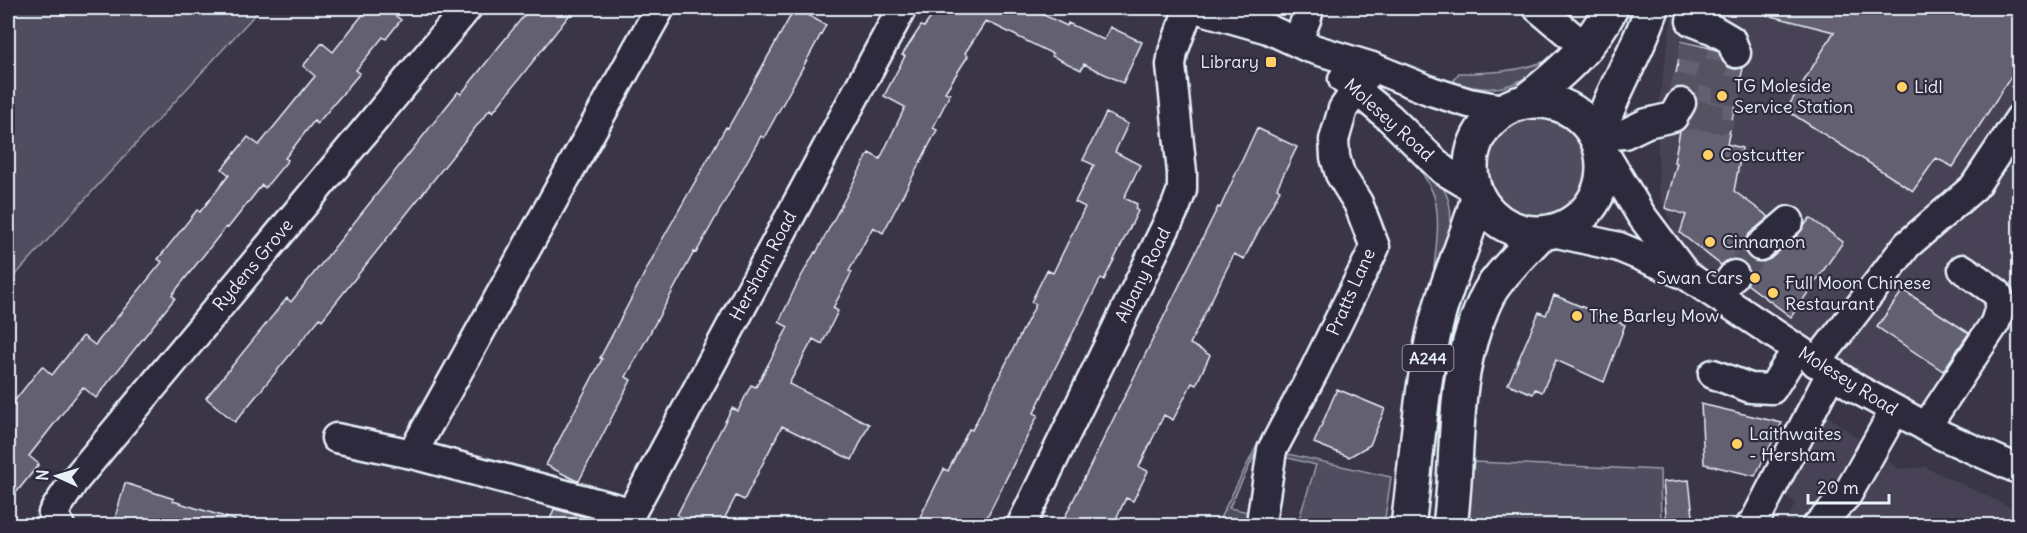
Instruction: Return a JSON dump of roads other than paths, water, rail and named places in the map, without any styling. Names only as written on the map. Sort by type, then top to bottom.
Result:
[{"type":"main road","points":[[1611,8],[1604,23],[1586,48],[1565,68],[1491,120],[1476,148],[1472,175],[1476,193],[1484,209],[1501,224],[1527,232],[1547,233],[1572,224],[1582,214],[1599,186],[1603,171],[1600,144],[1609,104],[1643,34],[1652,8]]},
{"type":"main road","points":[[1515,104],[1559,104],[1572,110],[1582,118],[1600,144]]},
{"type":"main road","name":"A244","points":[[1408,525],[1430,348],[1442,303],[1472,221],[1476,193]]},
{"type":"main road","name":"A244","points":[[1450,525],[1456,471],[1458,408],[1468,347],[1482,306],[1491,290],[1547,233]]},
{"type":"street","name":"Rydens Grove","points":[[60,525],[52,513],[74,481],[467,8]]},
{"type":"street","points":[[412,454],[660,8]]},
{"type":"street","name":"Hersham Road","points":[[627,519],[902,8]]},
{"type":"street","points":[[1302,44],[1309,8]]},
{"type":"street","points":[[1538,8],[1586,48]]},
{"type":"street","name":"Molesey Road","points":[[1204,9],[1268,29],[1302,44],[1364,79],[1431,91],[1469,104],[1515,104]]},
{"type":"street","name":"Albany Road","points":[[1021,525],[1182,190],[1171,65],[1173,52],[1204,9]]},
{"type":"street","name":"Molesey Road","points":[[1364,79],[1390,118],[1443,170],[1476,193]]},
{"type":"street","name":"Pratts Lane","points":[[1262,516],[1272,450],[1375,247],[1358,203],[1340,174],[1335,157],[1334,140],[1337,125],[1343,109],[1364,79]]},
{"type":"street","points":[[1600,144],[1647,123],[1679,112]]},
{"type":"street","points":[[1750,525],[1756,519],[1815,362],[1907,245],[1974,187],[2019,118]]},
{"type":"street","name":"Molesey Road","points":[[1600,144],[1641,215],[1686,275]]},
{"type":"street","points":[[1760,246],[1789,221]]},
{"type":"street","name":"Molesey Road","points":[[1547,233],[1619,247],[1686,275],[1726,286],[1815,362],[1926,427],[2019,470]]},
{"type":"street","points":[[1926,427],[1995,323],[2001,304],[1997,293],[1963,269]]},
{"type":"street","points":[[1713,374],[1750,388],[1772,389],[1815,362]]},
{"type":"street","points":[[1817,525],[1840,504],[1851,490],[1894,410]]},
{"type":"street","points":[[336,438],[412,454],[627,519]]},
{"type":"tunnel","points":[[1681,103],[1695,45]]},
{"type":"tunnel","points":[[1684,116],[1695,115],[1703,106],[1717,50]]},
{"type":"tunnel","points":[[1695,115],[1721,119],[1736,53]]},
{"type":"tunnel","points":[[1734,275],[1760,246]]},
{"type":"place","name":"Library","points":[[1271,62]]},
{"type":"place","name":"Lidl","points":[[1902,87]]},
{"type":"place","name":"TG Moleside Service Station","points":[[1722,96]]},
{"type":"place","name":"Costcutter","points":[[1708,155]]},
{"type":"place","name":"Cinnamon","points":[[1710,242]]},
{"type":"place","name":"Swan Cars","points":[[1755,278]]},
{"type":"place","name":"Full Moon Chinese Restaurant","points":[[1773,293]]},
{"type":"place","name":"The Barley Mow","points":[[1577,316]]},
{"type":"place","name":"Laithwaites - Hersham","points":[[1737,444]]}]
